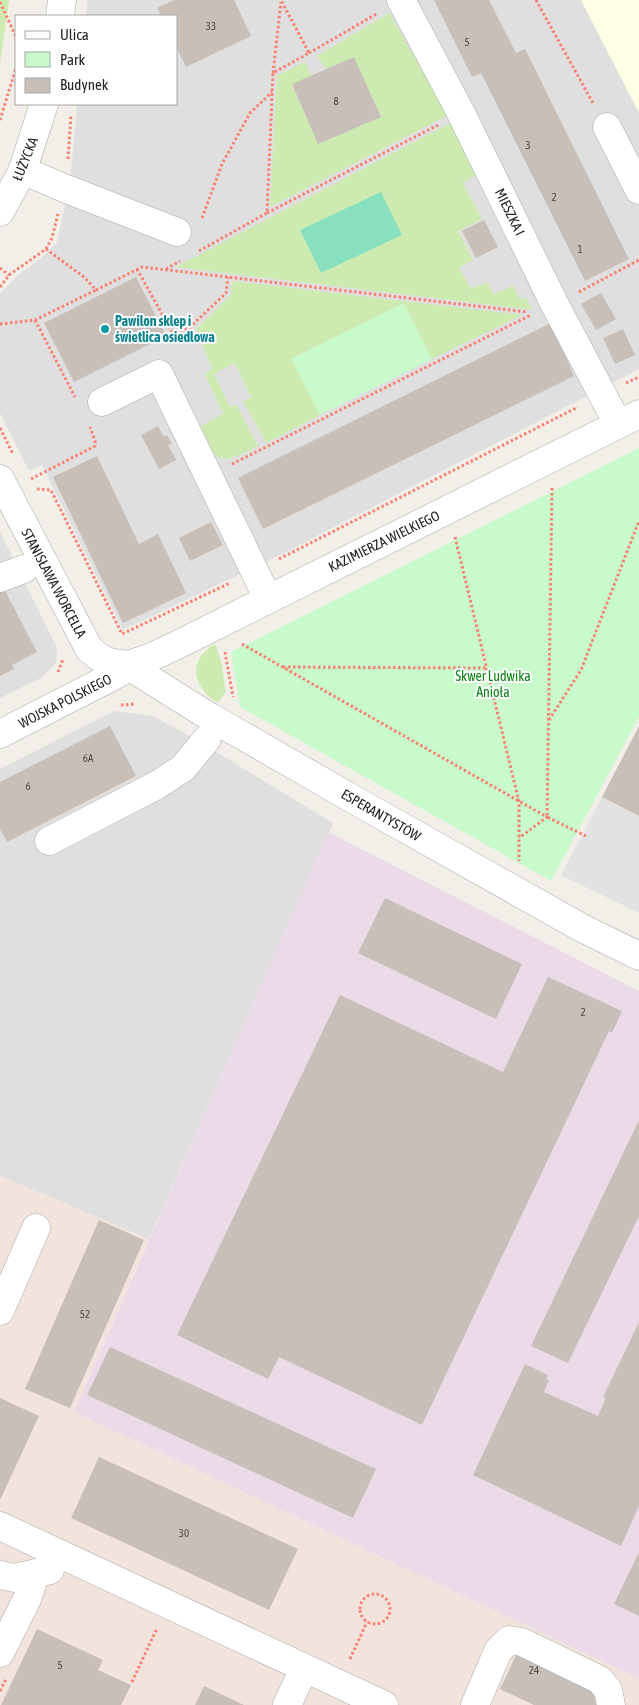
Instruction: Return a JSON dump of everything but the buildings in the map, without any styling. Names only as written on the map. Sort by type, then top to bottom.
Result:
[{"type":"street","points":[[60,15],[62,0]]},
{"type":"street","name":"MIESZKA I","points":[[393,4],[465,122],[555,304],[629,419]]},
{"type":"street","name":"ŁUŻYCKA","points":[[0,212],[22,170],[44,105]]},
{"type":"street","points":[[606,127],[639,190]]},
{"type":"street","points":[[22,170],[186,238]]},
{"type":"street","points":[[91,411],[159,374],[268,599]]},
{"type":"street","name":"KAZIMIERZA WIELKIEGO","points":[[127,665],[149,658],[629,419]]},
{"type":"street","name":"STANISŁAWA WORCELLA","points":[[8,469],[89,649],[109,662],[127,665]]},
{"type":"street","name":"WOJSKA POLSKIEGO","points":[[0,734],[119,674],[127,665]]},
{"type":"street","name":"ESPERANTYSTÓW","points":[[127,665],[210,717],[365,806],[574,923],[639,956]]},
{"type":"street","points":[[49,841],[157,785],[183,768],[207,739]]},
{"type":"street","points":[[0,1311],[36,1228]]},
{"type":"street","points":[[0,1526],[384,1705]]},
{"type":"street","points":[[0,1575],[15,1578],[81,1563]]},
{"type":"street","points":[[4,1663],[36,1573]]},
{"type":"street","points":[[475,1705],[498,1650],[509,1640],[522,1642],[600,1680],[608,1690],[611,1705]]},
{"type":"street","points":[[287,1705],[304,1668]]},
{"type":"path","points":[[281,0],[309,53]]},
{"type":"path","points":[[266,212],[273,73],[281,0]]},
{"type":"path","points":[[536,0],[606,127]]},
{"type":"path","points":[[0,2],[15,35]]},
{"type":"path","points":[[273,73],[393,4]]},
{"type":"path","points":[[0,120],[15,71]]},
{"type":"path","points":[[202,220],[222,164],[250,113],[272,92]]},
{"type":"path","points":[[186,238],[194,253],[266,212],[440,124]]},
{"type":"path","points":[[0,287],[9,275],[46,249],[84,277],[96,290]]},
{"type":"path","points":[[165,269],[187,257]]},
{"type":"path","points":[[555,304],[639,260]]},
{"type":"path","points":[[0,324],[35,320],[142,267],[533,313],[209,476]]},
{"type":"path","points":[[0,268],[9,275]]},
{"type":"path","points":[[137,269],[172,332],[188,329],[226,293],[228,277]]},
{"type":"path","points":[[35,320],[91,411],[90,427],[95,441],[95,446],[35,477]]},
{"type":"path","points":[[627,383],[639,377]]},
{"type":"path","points":[[274,562],[578,407]]},
{"type":"path","points":[[90,427],[91,411]]},
{"type":"path","points":[[0,428],[8,469]]},
{"type":"path","points":[[547,817],[552,485]]},
{"type":"path","points":[[34,489],[51,490],[122,634],[233,582]]},
{"type":"path","points":[[548,721],[581,670],[639,521]]},
{"type":"path","points":[[454,534],[519,802],[518,863]]},
{"type":"path","points":[[239,643],[519,802],[586,836]]},
{"type":"path","points":[[283,667],[487,668]]},
{"type":"path","points":[[519,838],[547,817]]},
{"type":"path","points":[[370,1594],[382,1595],[390,1605],[388,1617],[378,1624],[367,1622],[361,1616],[361,1603],[370,1594]]},
{"type":"path","points":[[338,1684],[367,1622]]},
{"type":"path","points":[[132,1682],[159,1624]]},
{"type":"path","points":[[0,1691],[4,1663]]},
{"type":"shaded area","points":[[88,0],[639,0],[639,369],[282,554],[123,630],[42,465],[29,471],[0,413],[0,294],[17,276],[41,258],[57,242],[70,182],[77,105],[178,105],[178,15],[86,15]]},
{"type":"shaded area","points":[[581,0],[639,0],[639,113]]},
{"type":"shaded area","points":[[0,532],[56,646],[57,656],[55,664],[41,678],[0,698]]},
{"type":"shaded area","points":[[114,711],[153,716],[195,739],[333,823],[149,1239],[0,1176],[0,769]]},
{"type":"shaded area","points":[[602,797],[639,816],[639,913],[561,875]]},
{"type":"shaded area","points":[[328,832],[639,991],[639,1679],[74,1412]]},
{"type":"shaded area","points":[[0,1176],[149,1239],[74,1412],[639,1679],[639,1705],[0,1705]]},
{"type":"green space","points":[[0,0],[9,0],[0,63]]},
{"type":"green space","points":[[389,13],[448,115],[270,207],[277,76],[305,62],[311,76],[292,85],[318,144],[381,117],[354,57],[326,69],[317,56]]},
{"type":"green space","points":[[452,122],[476,175],[463,183],[482,219],[458,231],[473,260],[459,268],[471,289],[487,282],[493,294],[513,286],[520,300],[526,297],[532,310],[176,267]]},
{"type":"green space","points":[[381,192],[402,235],[321,273],[300,230]]},
{"type":"green space","points":[[232,281],[522,315],[432,359],[404,303],[292,358],[320,415],[266,443],[243,401],[251,397],[235,363],[214,374],[230,407],[236,404],[258,446],[228,459],[216,455],[211,450],[198,428],[223,414],[205,374],[212,369],[196,329],[231,295]]},
{"type":"green space","points":[[404,303],[432,359],[320,415],[291,359]]},
{"type":"green space","name":"Skwer Ludwika Anioła","points":[[639,448],[639,717],[551,881],[240,707],[231,652]]},
{"type":"green space","points":[[215,644],[222,664],[226,691],[218,703],[209,697],[198,682],[196,674],[200,658],[206,650]]},
{"type":"place","name":"Pawilon sklep i świetlica osiedlowa","points":[[105,329]]}]
